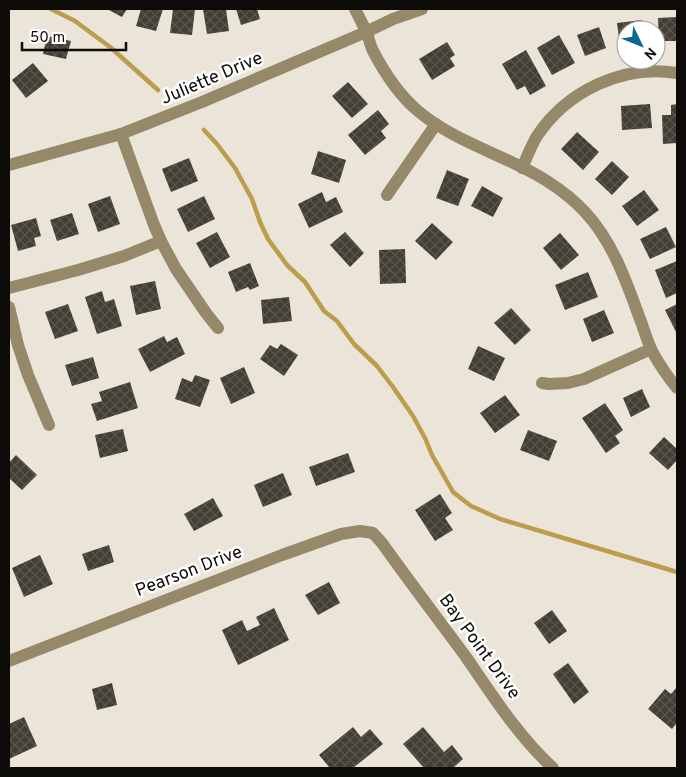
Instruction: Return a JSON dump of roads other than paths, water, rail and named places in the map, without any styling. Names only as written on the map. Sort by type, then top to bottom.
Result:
[{"type":"street","points":[[356,9],[373,50],[387,75],[403,96],[418,111],[459,138],[547,181],[569,196],[586,213],[601,231],[612,250],[623,272],[651,349],[661,367],[677,388]]},
{"type":"street","name":"Juliette Drive","points":[[9,165],[121,134],[202,102],[393,19],[422,9]]},
{"type":"street","points":[[522,168],[536,138],[551,118],[568,102],[589,88],[609,79],[630,74],[650,71],[677,73]]},
{"type":"street","points":[[387,195],[436,124]]},
{"type":"street","points":[[121,134],[161,241],[176,270],[218,328]]},
{"type":"street","points":[[9,288],[114,259],[161,241]]},
{"type":"street","points":[[9,307],[18,345],[28,375],[49,425]]},
{"type":"street","points":[[542,383],[568,384],[584,379],[651,349]]},
{"type":"street","name":"Pearson Drive","points":[[9,661],[341,534],[360,531],[372,533],[382,543]]},
{"type":"street","name":"Bay Point Drive","points":[[382,543],[514,726],[537,753],[553,768]]},
{"type":"waterway","points":[[51,9],[75,21],[110,47],[158,90]]},
{"type":"waterway","points":[[204,130],[235,168],[252,199],[268,239],[287,265],[305,282],[324,311],[337,321],[354,344],[377,366],[413,416],[453,492],[471,506],[500,519],[677,572]]}]
